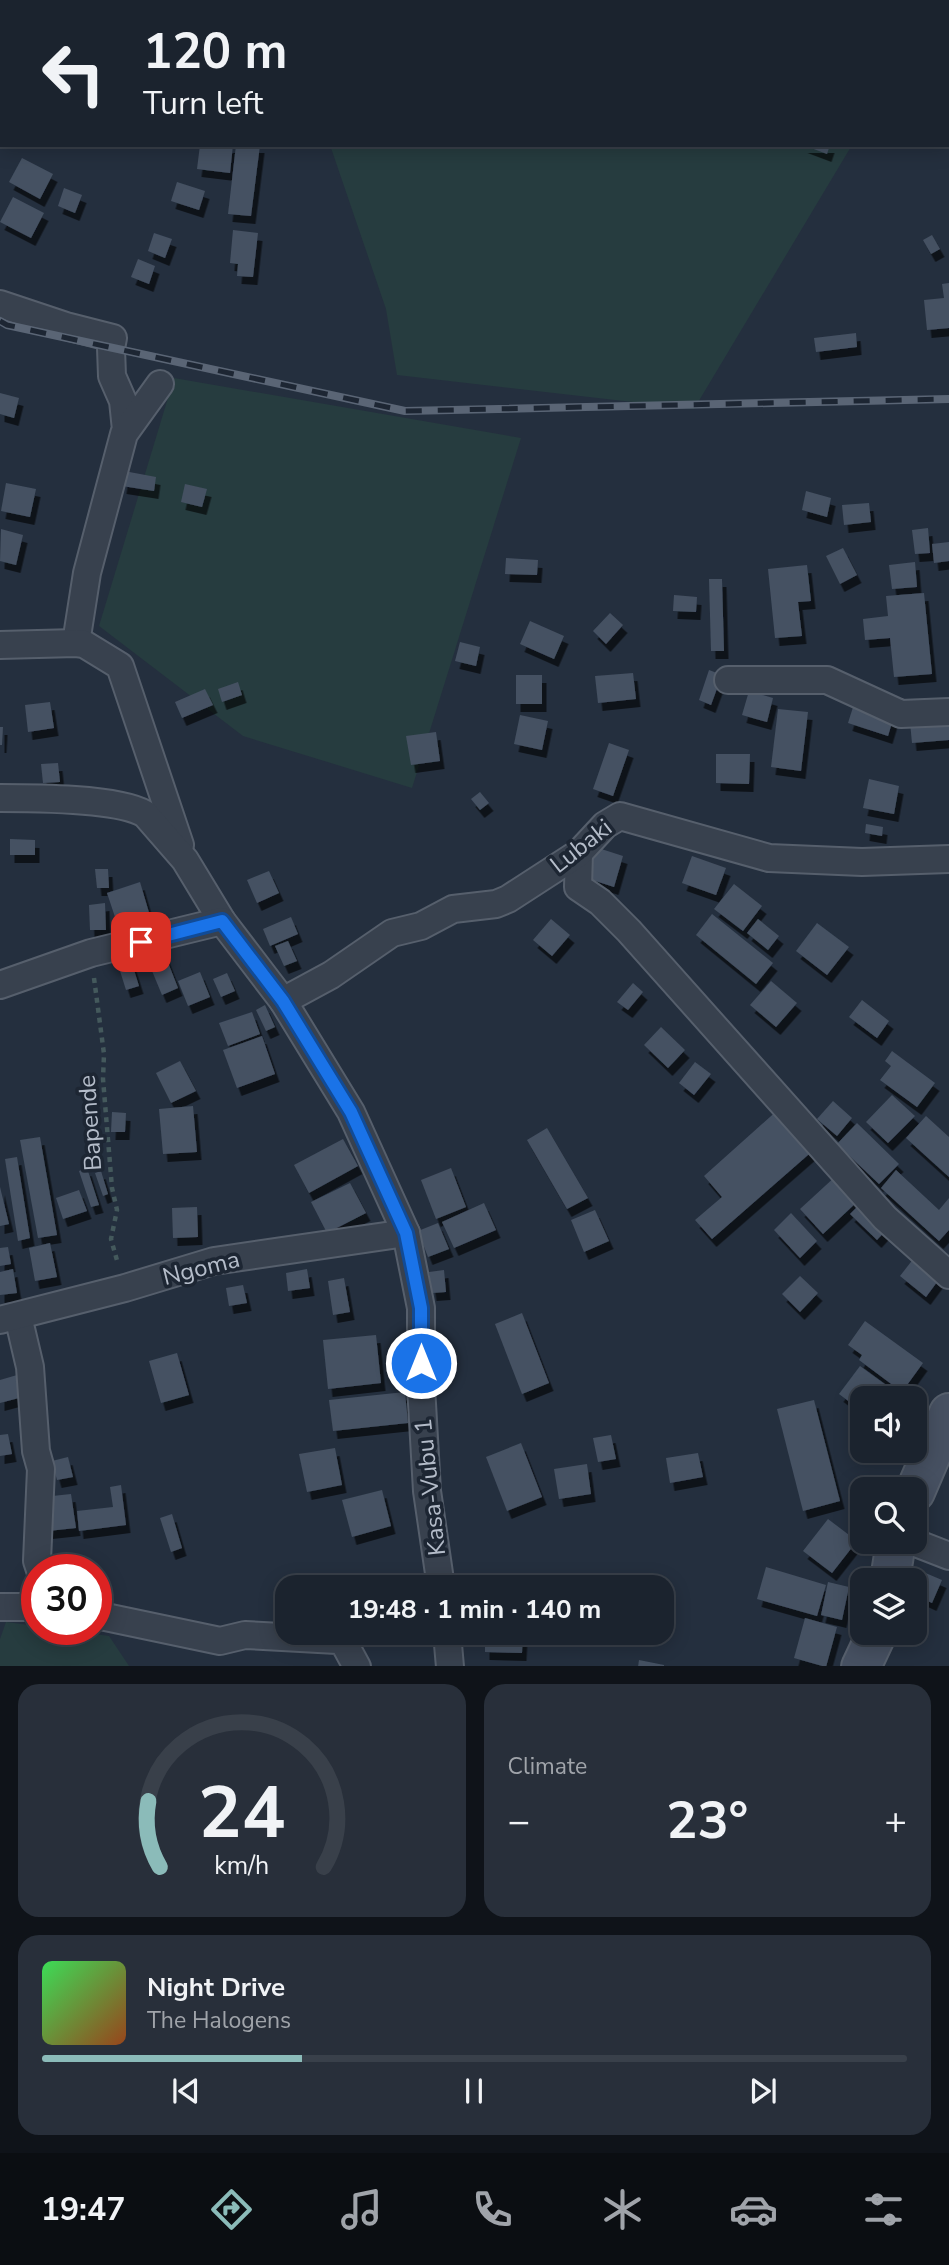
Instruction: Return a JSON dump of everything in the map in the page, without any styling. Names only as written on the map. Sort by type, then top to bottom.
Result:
[{"type":"street","points":[[0,304],[113,338],[112,376],[123,401],[126,430],[87,573],[76,643]]},
{"type":"street","points":[[126,430],[160,384]]},
{"type":"street","points":[[0,645],[84,644],[120,666],[185,860]]},
{"type":"street","points":[[728,680],[827,680],[901,714],[949,712]]},
{"type":"street","name":"Kasa-Vubu 1","points":[[0,798],[116,804],[138,809],[145,814],[185,860],[222,921],[283,1001],[351,1112],[406,1233],[421,1308],[421,1386],[428,1491],[438,1575]]},
{"type":"street","name":"Lubaki","points":[[283,1001],[331,975],[392,933],[421,926],[453,909],[496,904],[508,899],[579,853],[605,825],[620,816],[769,858],[862,862],[949,859]]},
{"type":"street","points":[[579,853],[578,887],[600,902],[629,931],[885,1218],[949,1275]]},
{"type":"street","points":[[0,985],[91,953],[222,921]]},
{"type":"street","name":"Ngoma","points":[[9,1318],[125,1288],[214,1261],[406,1233]]},
{"type":"street","points":[[9,1318],[30,1367],[36,1451],[41,1469],[37,1554]]},
{"type":"street","points":[[921,1477],[949,1413]]},
{"type":"street","points":[[927,1547],[949,1556]]},
{"type":"street","points":[[0,1607],[21,1607]]},
{"type":"street","points":[[112,1618],[220,1641],[245,1635],[337,1640],[344,1643],[356,1666]]},
{"type":"street","points":[[448,1645],[450,1666]]},
{"type":"street","points":[[861,1666],[871,1645]]},
{"type":"path","name":"Bapende","points":[[91,953],[104,1054],[103,1079],[112,1188],[117,1210],[111,1239],[125,1288]]},
{"type":"green space","points":[[331,147],[851,147],[694,409],[397,375],[386,309]]},
{"type":"green space","points":[[174,378],[521,438],[412,788],[243,736],[99,626]]},
{"type":"green space","points":[[6,1622],[21,1624],[21,1645],[112,1645],[112,1640],[129,1666],[0,1666],[0,1639]]},
{"type":"building","points":[[200,147],[233,147],[230,173],[197,169]]},
{"type":"building","points":[[236,147],[260,147],[251,216],[228,214]]},
{"type":"building","points":[[808,147],[829,147],[827,154]]},
{"type":"building","points":[[22,158],[53,174],[40,199],[9,182]]},
{"type":"building","points":[[177,182],[205,191],[199,210],[171,201]]},
{"type":"building","points":[[64,188],[82,195],[75,213],[58,206]]},
{"type":"building","points":[[13,197],[44,213],[31,238],[0,222]]},
{"type":"building","points":[[233,230],[258,233],[253,277],[237,276],[238,264],[230,263]]},
{"type":"building","points":[[154,233],[172,239],[165,258],[148,251]]},
{"type":"building","points":[[932,235],[940,249],[931,254],[923,240]]},
{"type":"building","points":[[138,259],[155,266],[149,284],[131,277]]},
{"type":"building","points":[[949,283],[949,328],[927,330],[924,300],[944,298],[942,284]]},
{"type":"building","points":[[856,333],[857,347],[816,352],[814,338]]},
{"type":"building","points":[[0,393],[19,398],[14,418],[0,414]]},
{"type":"building","points":[[124,471],[156,477],[154,491],[122,486]]},
{"type":"building","points":[[6,483],[36,489],[30,517],[1,511]]},
{"type":"building","points":[[185,484],[207,489],[202,507],[181,502]]},
{"type":"building","points":[[806,491],[831,498],[827,517],[802,510]]},
{"type":"building","points":[[869,503],[871,522],[844,525],[842,505]]},
{"type":"building","points":[[928,528],[930,553],[915,554],[912,530]]},
{"type":"building","points":[[1,529],[23,535],[16,565],[0,561]]},
{"type":"building","points":[[949,542],[949,561],[934,563],[932,544]]},
{"type":"building","points":[[843,548],[857,575],[840,584],[826,556]]},
{"type":"building","points":[[506,558],[538,560],[537,575],[505,574]]},
{"type":"building","points":[[915,562],[917,587],[892,589],[889,565]]},
{"type":"building","points":[[807,565],[811,601],[798,602],[802,636],[775,638],[768,569]]},
{"type":"building","points":[[709,579],[722,579],[724,651],[711,651]]},
{"type":"building","points":[[924,593],[932,674],[894,677],[890,638],[865,640],[863,619],[888,616],[886,596]]},
{"type":"building","points":[[674,595],[697,597],[696,612],[673,611]]},
{"type":"building","points":[[610,613],[623,625],[606,644],[593,631]]},
{"type":"building","points":[[530,621],[564,636],[554,659],[520,644]]},
{"type":"building","points":[[460,642],[480,647],[476,666],[455,661]]},
{"type":"building","points":[[709,670],[722,675],[711,705],[699,700]]},
{"type":"building","points":[[633,673],[636,699],[598,703],[595,676]]},
{"type":"building","points":[[516,675],[542,675],[542,704],[516,704]]},
{"type":"building","points":[[238,682],[242,695],[222,702],[218,689]]},
{"type":"building","points":[[205,689],[213,705],[182,718],[175,702]]},
{"type":"building","points":[[749,691],[773,698],[767,722],[742,715]]},
{"type":"building","points":[[50,702],[54,728],[28,732],[25,705]]},
{"type":"building","points":[[854,704],[894,716],[888,736],[848,723]]},
{"type":"building","points":[[778,709],[808,712],[801,771],[771,767]]},
{"type":"building","points":[[520,715],[548,721],[542,750],[514,744]]},
{"type":"building","points":[[949,719],[949,740],[912,743],[910,722]]},
{"type":"building","points":[[0,727],[3,727],[2,745],[0,745]]},
{"type":"building","points":[[436,732],[440,761],[411,765],[406,736]]},
{"type":"building","points":[[609,743],[629,750],[613,796],[593,789]]},
{"type":"building","points":[[716,754],[750,754],[749,784],[716,783]]},
{"type":"building","points":[[58,763],[60,782],[43,783],[41,764]]},
{"type":"building","points":[[869,779],[899,786],[894,814],[863,808]]},
{"type":"building","points":[[480,792],[489,803],[480,810],[471,799]]},
{"type":"building","points":[[866,824],[883,827],[882,836],[865,833]]},
{"type":"building","points":[[10,839],[35,840],[35,855],[10,855]]},
{"type":"building","points":[[592,846],[623,856],[614,887],[583,877]]},
{"type":"building","points":[[692,856],[726,868],[716,895],[682,883]]},
{"type":"building","points":[[95,869],[108,869],[109,888],[97,888]]},
{"type":"building","points":[[269,871],[279,893],[257,903],[247,880]]},
{"type":"building","points":[[140,882],[150,916],[118,926],[107,893]]},
{"type":"building","points":[[734,884],[762,906],[743,931],[714,909]]},
{"type":"building","points":[[105,903],[106,930],[90,930],[89,905]]},
{"type":"building","points":[[712,914],[773,963],[756,984],[696,935]]},
{"type":"building","points":[[291,917],[298,934],[270,946],[263,929]]},
{"type":"building","points":[[551,919],[570,935],[552,956],[533,940]]},
{"type":"building","points":[[758,919],[779,936],[768,950],[747,933]]},
{"type":"building","points":[[817,923],[849,947],[827,975],[796,951]]},
{"type":"building","points":[[288,941],[297,961],[284,966],[275,946]]},
{"type":"building","points":[[162,947],[178,988],[162,995],[145,954]]},
{"type":"building","points":[[128,951],[139,986],[126,990],[115,955]]},
{"type":"building","points":[[200,972],[210,997],[188,1006],[178,981]]},
{"type":"building","points":[[227,973],[235,991],[221,997],[213,979]]},
{"type":"building","points":[[771,981],[797,1003],[776,1027],[750,1005]]},
{"type":"building","points":[[633,983],[643,992],[628,1010],[617,1002]]},
{"type":"building","points":[[862,1000],[889,1021],[877,1038],[849,1017]]},
{"type":"building","points":[[265,1005],[275,1027],[266,1031],[256,1010]]},
{"type":"building","points":[[252,1012],[260,1034],[228,1046],[219,1023]]},
{"type":"building","points":[[661,1027],[685,1050],[668,1068],[644,1045]]},
{"type":"building","points":[[262,1036],[275,1074],[237,1088],[223,1050]]},
{"type":"building","points":[[892,1051],[935,1083],[917,1107],[880,1080],[891,1066],[885,1061]]},
{"type":"building","points":[[180,1061],[196,1091],[171,1103],[156,1073]]},
{"type":"building","points":[[695,1062],[711,1074],[694,1095],[679,1083]]},
{"type":"building","points":[[892,1095],[915,1116],[888,1143],[866,1122]]},
{"type":"building","points":[[833,1101],[852,1118],[837,1136],[817,1119]]},
{"type":"building","points":[[193,1106],[197,1152],[163,1154],[159,1109]]},
{"type":"building","points":[[780,1108],[816,1148],[712,1239],[695,1220],[722,1197],[704,1176]]},
{"type":"building","points":[[112,1112],[126,1113],[125,1132],[111,1132]]},
{"type":"building","points":[[926,1116],[949,1137],[949,1177],[906,1138]]},
{"type":"building","points":[[857,1123],[899,1164],[879,1184],[837,1144]]},
{"type":"building","points":[[547,1128],[588,1198],[567,1209],[527,1140]]},
{"type":"building","points":[[40,1137],[57,1235],[38,1238],[20,1140]]},
{"type":"building","points":[[343,1139],[358,1166],[309,1193],[294,1165]]},
{"type":"building","points":[[17,1157],[30,1238],[18,1241],[5,1159]]},
{"type":"building","points":[[87,1168],[99,1205],[91,1207],[79,1171]]},
{"type":"building","points":[[451,1168],[466,1207],[436,1219],[421,1180]]},
{"type":"building","points":[[896,1170],[939,1210],[949,1198],[949,1230],[939,1241],[881,1188]]},
{"type":"building","points":[[101,1171],[108,1194],[103,1196],[95,1173]]},
{"type":"building","points":[[837,1175],[859,1200],[823,1234],[800,1209]]},
{"type":"building","points":[[350,1183],[366,1213],[327,1233],[311,1202]]},
{"type":"building","points":[[0,1187],[9,1224],[0,1226]]},
{"type":"building","points":[[79,1190],[87,1211],[63,1219],[56,1198]]},
{"type":"building","points":[[862,1202],[888,1228],[877,1240],[850,1214]]},
{"type":"building","points":[[484,1203],[496,1230],[454,1248],[442,1222]]},
{"type":"building","points":[[197,1207],[198,1237],[173,1238],[172,1208]]},
{"type":"building","points":[[595,1210],[609,1241],[584,1252],[571,1220]]},
{"type":"building","points":[[791,1213],[817,1241],[800,1258],[774,1230]]},
{"type":"building","points":[[438,1223],[449,1249],[428,1257],[418,1231]]},
{"type":"building","points":[[50,1243],[57,1277],[35,1281],[29,1248]]},
{"type":"building","points":[[8,1247],[11,1264],[0,1266],[0,1248]]},
{"type":"building","points":[[914,1258],[940,1278],[926,1297],[900,1276]]},
{"type":"building","points":[[13,1269],[17,1293],[0,1295],[0,1272]]},
{"type":"building","points":[[307,1269],[310,1288],[288,1291],[286,1273]]},
{"type":"building","points":[[444,1270],[446,1292],[432,1293],[429,1272]]},
{"type":"building","points":[[800,1276],[818,1293],[800,1312],[782,1294]]},
{"type":"building","points":[[344,1278],[350,1312],[333,1315],[328,1281]]},
{"type":"building","points":[[243,1285],[247,1303],[229,1306],[226,1288]]},
{"type":"building","points":[[522,1313],[549,1383],[522,1394],[495,1324]]},
{"type":"building","points":[[865,1321],[923,1363],[906,1386],[894,1386],[859,1360],[862,1355],[848,1345]]},
{"type":"building","points":[[376,1335],[381,1383],[328,1389],[323,1340]]},
{"type":"building","points":[[177,1353],[189,1395],[161,1403],[149,1361]]},
{"type":"building","points":[[860,1366],[888,1386],[850,1386],[850,1402],[839,1394]]},
{"type":"building","points":[[24,1373],[30,1395],[0,1403],[0,1380]]},
{"type":"building","points":[[405,1392],[408,1423],[333,1431],[329,1400]]},
{"type":"building","points":[[814,1400],[840,1501],[803,1511],[777,1409]]},
{"type":"building","points":[[8,1434],[12,1454],[0,1456],[0,1435]]},
{"type":"building","points":[[611,1435],[616,1459],[598,1462],[593,1438]]},
{"type":"building","points":[[521,1443],[542,1497],[507,1511],[486,1457]]},
{"type":"building","points":[[335,1448],[342,1485],[307,1492],[299,1454]]},
{"type":"building","points":[[698,1453],[703,1477],[670,1483],[666,1458]]},
{"type":"building","points":[[68,1457],[73,1477],[57,1480],[52,1461]]},
{"type":"building","points":[[587,1464],[591,1494],[559,1499],[554,1469]]},
{"type":"building","points":[[121,1485],[126,1525],[79,1531],[77,1511],[113,1507],[110,1487]]},
{"type":"building","points":[[382,1490],[391,1526],[352,1537],[342,1500]]},
{"type":"building","points":[[71,1494],[76,1528],[48,1531],[43,1497]]},
{"type":"building","points":[[172,1514],[182,1548],[171,1552],[160,1518]]},
{"type":"building","points":[[828,1519],[850,1536],[850,1550],[832,1573],[803,1551]]},
{"type":"building","points":[[766,1567],[826,1585],[817,1616],[757,1599]]},
{"type":"building","points":[[927,1574],[942,1580],[932,1603],[927,1601]]},
{"type":"building","points":[[828,1582],[849,1587],[842,1620],[821,1615]]},
{"type":"building","points":[[805,1618],[837,1627],[826,1666],[794,1658]]},
{"type":"building","points":[[485,1645],[522,1645],[522,1653],[485,1652]]},
{"type":"building","points":[[639,1660],[664,1665],[664,1666],[638,1666]]},
{"type":"railway","points":[[0,321],[7,325],[405,411],[949,399]]},
{"type":"route","points":[[141,942],[222,921],[283,1001],[351,1112],[406,1233],[421,1308],[421,1363]]}]
